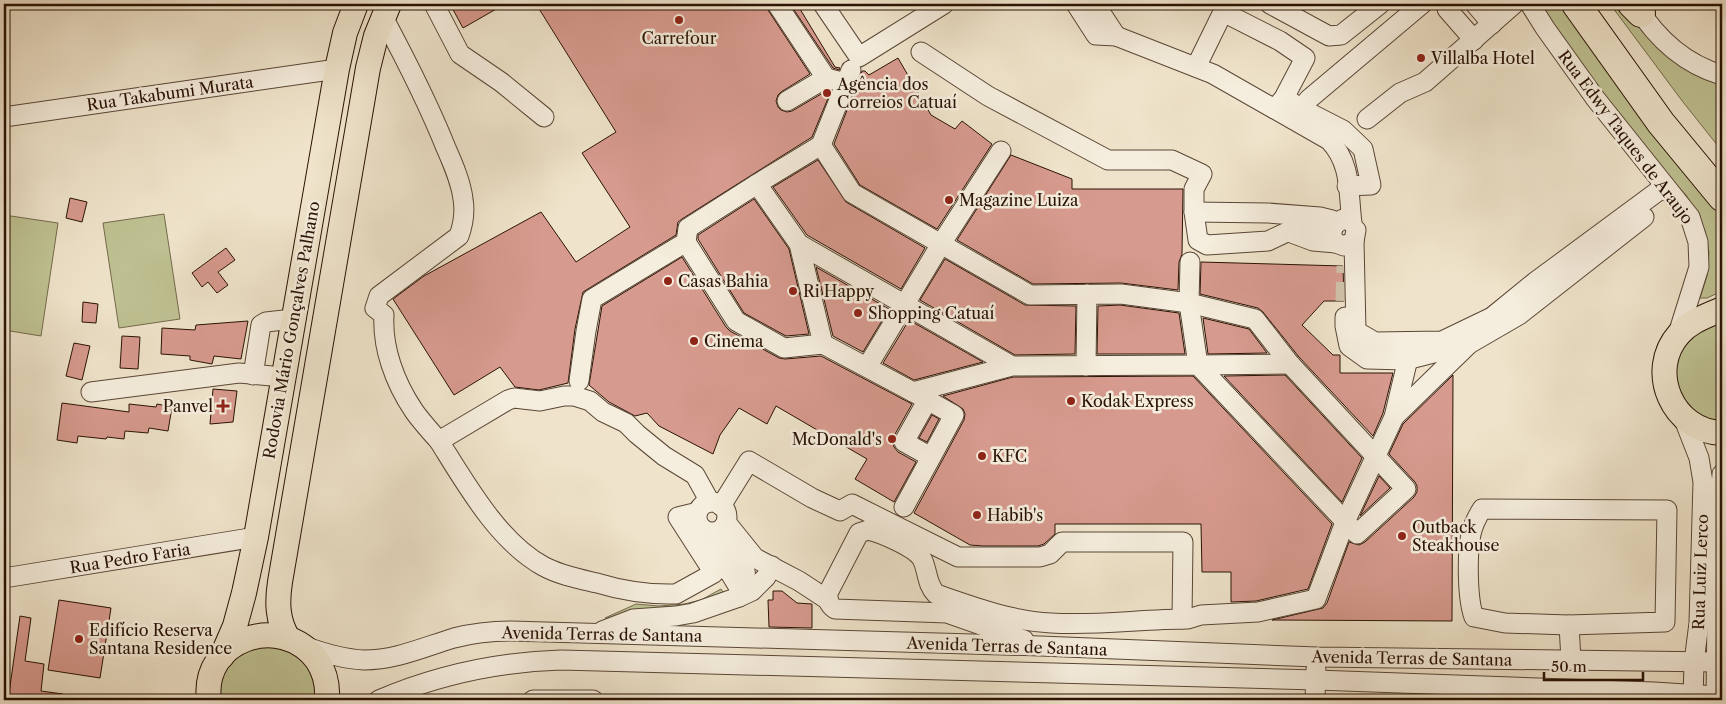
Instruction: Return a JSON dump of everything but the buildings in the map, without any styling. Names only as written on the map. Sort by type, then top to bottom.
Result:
[{"type":"highway","points":[[1583,7],[1656,116],[1722,187]]},
{"type":"main road","name":"Rodovia Mário Gonçalves Palhano","points":[[209,700],[209,685],[212,675],[235,626],[240,609],[256,537],[337,69],[345,33],[356,4]]},
{"type":"main road","name":"Rodovia Mário Gonçalves Palhano","points":[[327,700],[324,673],[312,654],[284,631],[278,607],[280,582],[368,68],[376,36],[386,11]]},
{"type":"main road","points":[[1722,309],[1694,322],[1678,334],[1665,361],[1664,382],[1671,402],[1682,416],[1693,425],[1722,433]]},
{"type":"main road","points":[[222,656],[239,642],[250,637],[272,635],[296,642]]},
{"type":"street","points":[[434,4],[460,54],[501,82],[544,117]]},
{"type":"street","points":[[777,4],[826,78]]},
{"type":"street","points":[[823,4],[859,57],[944,4]]},
{"type":"street","points":[[1076,4],[1096,35],[1116,36],[1196,67],[1280,103],[1298,114],[1330,140],[1339,150],[1347,170],[1348,192],[1343,232],[1346,266]]},
{"type":"street","points":[[1095,4],[1116,36]]},
{"type":"street","points":[[1270,4],[1329,36],[1341,35],[1373,9],[1382,38]]},
{"type":"street","points":[[1298,114],[1309,98],[1422,4]]},
{"type":"street","points":[[1475,4],[1492,24]]},
{"type":"street","points":[[1367,119],[1400,93],[1425,82],[1514,4]]},
{"type":"street","name":"Rua Edwy Taques de Araujo","points":[[1530,4],[1595,98],[1690,217],[1696,236],[1699,267],[1695,285],[1678,334]]},
{"type":"street","points":[[1636,7],[1665,43],[1680,56],[1722,76]]},
{"type":"street","points":[[1447,9],[1474,40]]},
{"type":"street","points":[[386,11],[440,132],[455,169],[464,199],[463,223],[459,236],[379,296],[375,308],[384,315],[383,323],[388,355],[403,392],[414,411],[439,441],[494,523],[516,547],[543,566],[618,589],[676,594],[714,574],[678,518],[690,514],[713,517],[751,554],[828,600]]},
{"type":"street","points":[[1196,67],[1223,12],[1280,41],[1305,58],[1280,103]]},
{"type":"street","points":[[922,52],[988,96],[1108,160],[1172,160],[1202,174],[1194,188],[1194,212],[1198,240],[1207,245],[1268,241],[1287,232],[1343,232]]},
{"type":"street","name":"Rua Takabumi Murata","points":[[4,117],[337,69]]},
{"type":"street","points":[[788,101],[826,78],[849,76],[821,145],[688,228],[686,242],[736,321],[784,348],[823,344],[954,416],[904,507]]},
{"type":"street","points":[[821,145],[852,193],[1030,295],[1120,294],[1189,303],[1255,319],[1290,364],[1406,489],[1357,534],[1198,365],[1189,303],[1190,262]]},
{"type":"street","points":[[867,367],[941,244],[1001,151]]},
{"type":"street","points":[[757,184],[799,244],[823,344]]},
{"type":"street","points":[[1371,350],[1412,342],[1442,341],[1492,317],[1535,282],[1668,190]]},
{"type":"street","points":[[1394,416],[1469,344],[1519,315],[1668,190]]},
{"type":"street","points":[[1194,212],[1320,216],[1343,232],[1356,330],[1371,350]]},
{"type":"street","points":[[1268,213],[1287,232]]},
{"type":"street","points":[[579,381],[592,299],[686,242]]},
{"type":"street","points":[[799,244],[1012,366]]},
{"type":"street","points":[[1086,366],[1087,294]]},
{"type":"street","points":[[1345,301],[1345,326],[1349,346],[1406,360],[1469,344]]},
{"type":"street","points":[[253,375],[261,325],[266,322],[293,318]]},
{"type":"street","points":[[1040,646],[947,613],[835,608],[830,606],[828,600],[830,588],[859,533],[865,530],[872,531],[914,551],[922,558],[932,589],[936,594],[989,613],[1021,620],[1085,624],[1182,619],[1201,615],[1258,612],[1316,599],[1346,522],[1394,416],[1406,360],[1412,342]]},
{"type":"street","points":[[920,396],[1012,366],[1290,364]]},
{"type":"street","points":[[91,392],[239,373],[283,377]]},
{"type":"street","points":[[439,441],[514,398],[540,401],[564,396],[590,401],[603,412],[626,423],[636,434],[664,456],[695,474],[713,517],[740,594]]},
{"type":"street","points":[[920,396],[904,442],[931,457]]},
{"type":"street","name":"Rua Luiz Lerco","points":[[1682,416],[1699,458],[1703,482],[1699,623],[1694,662],[1693,697]]},
{"type":"street","points":[[713,517],[750,461],[812,498],[846,508],[958,557],[1040,557],[1050,554],[1062,542],[1183,542],[1182,619]]},
{"type":"street","name":"Rua Luiz Lerco","points":[[1716,698],[1718,521],[1722,474]]},
{"type":"street","points":[[846,508],[859,533]]},
{"type":"street","points":[[1482,509],[1667,510],[1665,622],[1569,625],[1505,623],[1474,617],[1470,607],[1469,544],[1475,521],[1482,509]]},
{"type":"street","name":"Rua Pedro Faria","points":[[4,578],[256,537]]},
{"type":"street","points":[[598,634],[633,619],[669,617],[693,613],[752,591],[766,577],[772,566]]},
{"type":"street","points":[[1569,625],[1571,660]]},
{"type":"street","name":"Avenida Terras de Santana","points":[[296,642],[333,655],[364,660],[397,656],[455,638],[491,631],[1040,646],[1317,657],[1715,662]]},
{"type":"street","points":[[1315,700],[1317,657]]},
{"type":"street","name":"Avenida Terras de Santana","points":[[379,700],[420,684],[475,669],[527,662],[561,660],[1316,680],[1716,698]]},
{"type":"street","points":[[533,700],[593,700]]},
{"type":"green space","points":[[1537,4],[1560,4],[1566,9],[1603,66],[1624,94],[1722,215],[1722,291],[1707,298],[1700,298],[1707,276],[1709,253],[1705,231],[1695,209],[1686,195],[1641,146]]},
{"type":"green space","points":[[1610,4],[1623,4],[1654,43],[1677,64],[1705,79],[1722,85],[1722,151],[1683,102]]},
{"type":"green space","points":[[164,214],[180,319],[119,328],[103,223]]},
{"type":"green space","points":[[4,215],[58,223],[41,336],[4,330]]},
{"type":"green space","points":[[1722,321],[1722,422],[1710,421],[1693,412],[1677,388],[1675,364],[1687,341],[1705,328]]},
{"type":"green space","points":[[721,589],[725,595],[719,598],[619,619],[605,618],[636,604],[659,606],[684,604],[701,600]]},
{"type":"green space","points":[[258,645],[288,649],[304,661],[314,678],[316,700],[217,700],[218,684],[232,659]]},
{"type":"tunnel","points":[[1345,301],[1346,266]]},
{"type":"place","name":"Carrefour","points":[[679,20]]},
{"type":"place","name":"Villalba Hotel","points":[[1421,58]]},
{"type":"place","name":"Agência dos Correios Catuaí","points":[[827,93]]},
{"type":"place","name":"Magazine Luiza","points":[[949,200]]},
{"type":"place","name":"Casas Bahia","points":[[668,281]]},
{"type":"place","name":"Ri Happy","points":[[793,291]]},
{"type":"place","name":"Shopping Catuaí","points":[[858,313]]},
{"type":"place","name":"Cinema","points":[[694,341]]},
{"type":"place","name":"Kodak Express","points":[[1071,401]]},
{"type":"place","name":"Panvel","points":[[223,406]]},
{"type":"place","name":"McDonald's","points":[[892,439]]},
{"type":"place","name":"KFC","points":[[982,456]]},
{"type":"place","name":"Habib's","points":[[977,515]]},
{"type":"place","name":"Outback Steakhouse","points":[[1402,536]]},
{"type":"place","name":"Edifício Reserva Santana Residence","points":[[79,639]]}]
